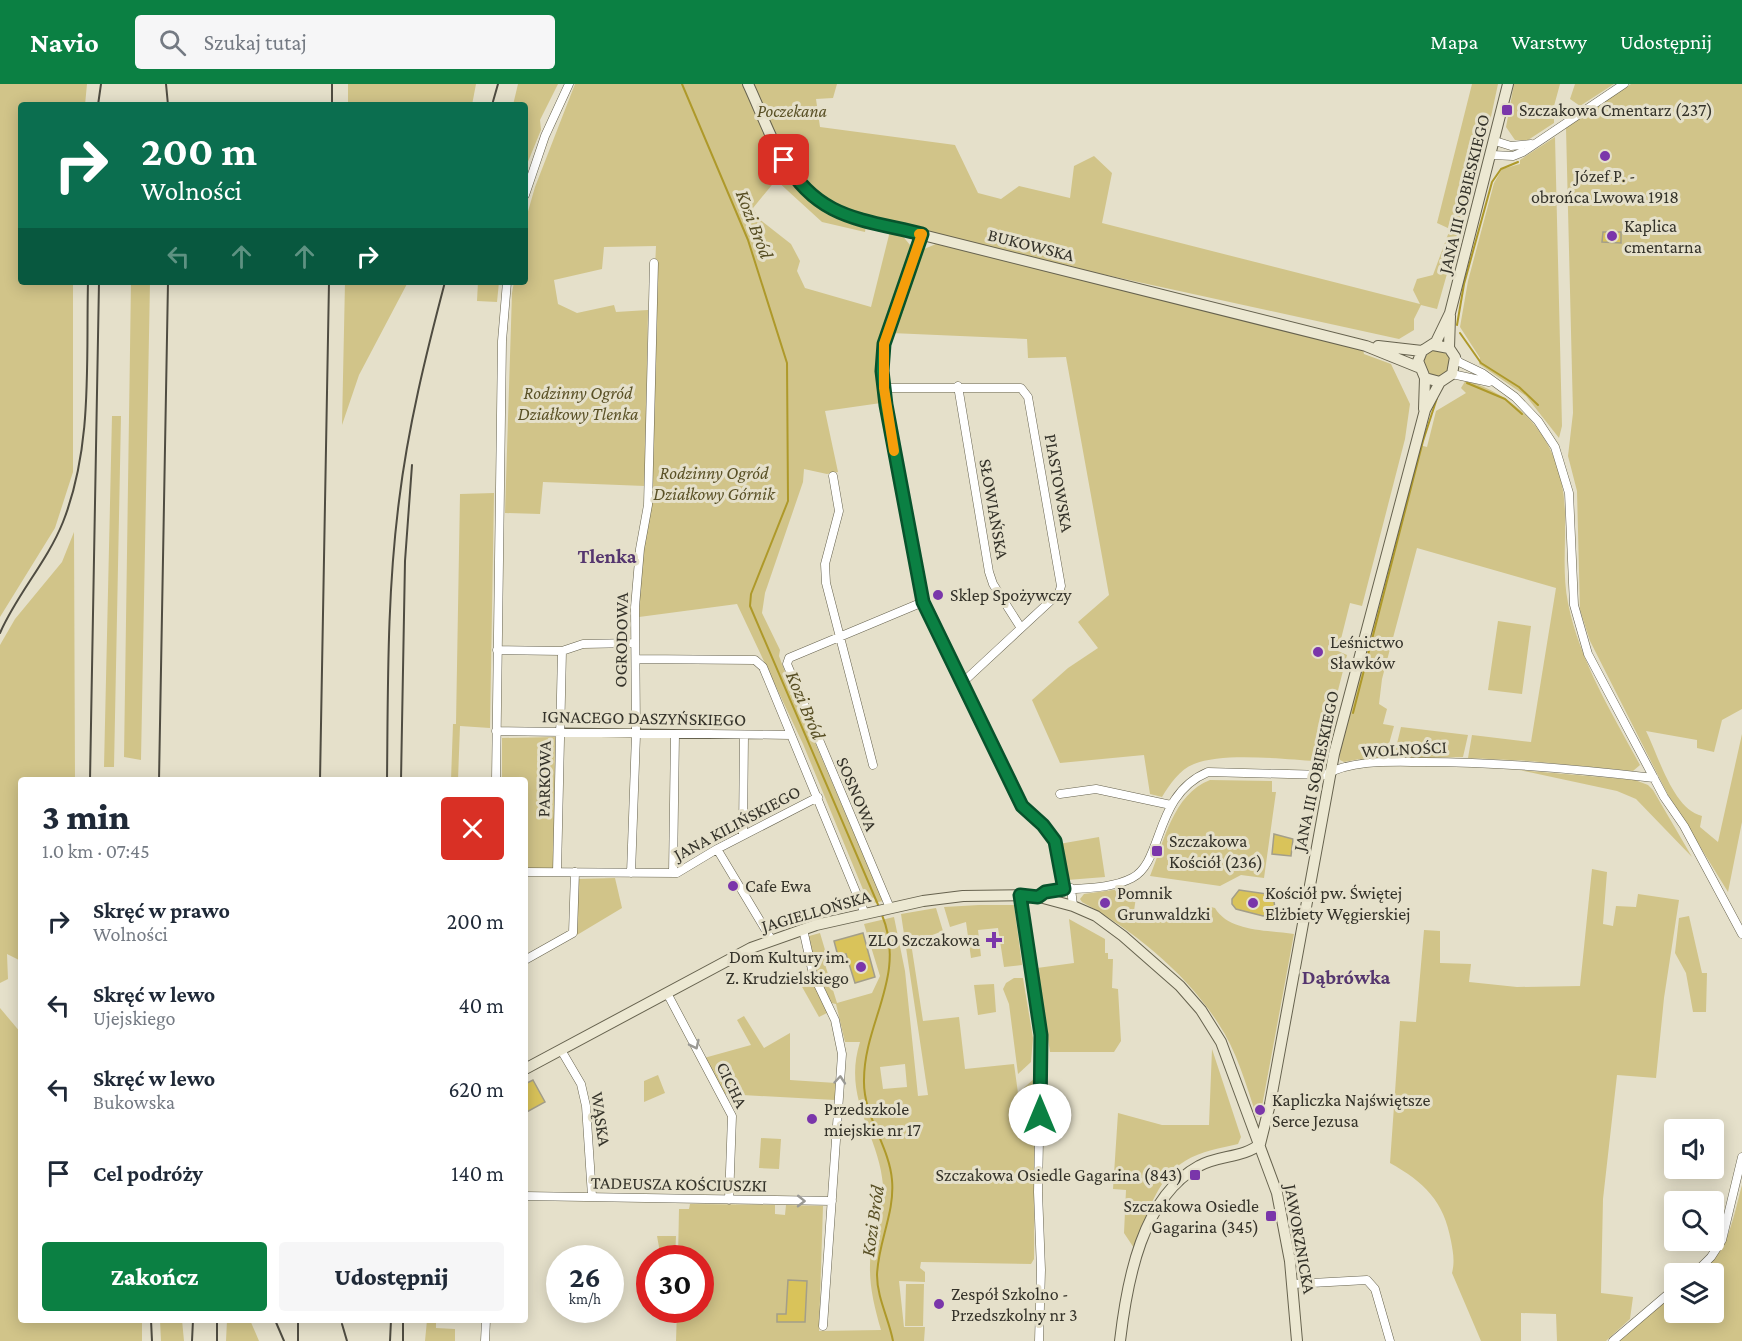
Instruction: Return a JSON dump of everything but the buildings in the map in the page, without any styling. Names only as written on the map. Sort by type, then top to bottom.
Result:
[{"type":"street","points":[[528,186],[541,146],[569,84]]},
{"type":"street","name":"BUKOWSKA","points":[[748,84],[794,178],[809,195],[840,213],[1373,347]]},
{"type":"street","name":"JANA III SOBIESKIEGO","points":[[1450,312],[1492,155],[1508,84]]},
{"type":"street","points":[[1492,155],[1513,156],[1624,84]]},
{"type":"street","points":[[1495,141],[1511,146],[1534,143]]},
{"type":"street","points":[[922,234],[884,344],[884,388],[923,602],[1022,806],[1043,825],[1055,841],[1073,906]]},
{"type":"street","name":"OGRODOWA","points":[[631,873],[636,735],[635,651],[640,549],[648,506],[654,263]]},
{"type":"street","points":[[496,777],[502,341],[507,285]]},
{"type":"street","points":[[1373,347],[1422,351],[1433,345],[1450,312]]},
{"type":"street","points":[[1450,312],[1452,374]]},
{"type":"street","points":[[1433,345],[1452,353],[1459,362],[1496,384],[1527,408],[1555,447],[1569,493],[1574,605],[1588,654],[1654,778],[1703,859],[1742,934]]},
{"type":"street","points":[[1373,347],[1418,367],[1425,378],[1425,410]]},
{"type":"street","points":[[1418,367],[1422,351]]},
{"type":"street","points":[[1425,410],[1440,382],[1452,374],[1496,384]]},
{"type":"street","points":[[1425,378],[1440,382]]},
{"type":"street","name":"PIASTOWSKA","points":[[884,388],[958,386],[1021,388],[1028,397],[1061,586],[1059,593],[962,683]]},
{"type":"street","name":"SŁOWIAŃSKA","points":[[958,386],[989,572],[993,584],[1021,628]]},
{"type":"street","name":"JANA III SOBIESKIEGO","points":[[1260,1144],[1270,1104],[1330,772],[1425,410]]},
{"type":"street","points":[[833,476],[838,511],[824,572],[873,765]]},
{"type":"street","points":[[839,637],[923,602]]},
{"type":"street","name":"SOSNOWA","points":[[839,637],[789,658],[788,664],[889,908]]},
{"type":"street","points":[[497,650],[562,651],[583,644],[620,645],[635,651],[755,660],[764,667],[866,913]]},
{"type":"street","name":"PARKOWA","points":[[557,872],[562,651]]},
{"type":"street","name":"IGNACEGO DASZYŃSKIEGO","points":[[496,731],[636,735],[791,735]]},
{"type":"street","points":[[673,873],[675,735]]},
{"type":"street","points":[[743,835],[744,735]]},
{"type":"street","name":"WOLNOŚCI","points":[[1038,897],[1045,892],[1119,883],[1136,876],[1145,865],[1171,805],[1191,779],[1208,772],[1325,775],[1330,772],[1385,762],[1465,762],[1530,765],[1654,778]]},
{"type":"street","points":[[1060,794],[1096,789],[1171,805]]},
{"type":"street","name":"JANA KILIŃSKIEGO","points":[[528,872],[673,873],[818,797]]},
{"type":"street","points":[[717,849],[771,939]]},
{"type":"street","points":[[528,958],[573,933],[575,872]]},
{"type":"street","points":[[1020,895],[1041,1035],[1038,1202],[1041,1270],[1039,1341]]},
{"type":"street","name":"JAGIELLOŃSKA","points":[[528,1067],[771,939],[803,929],[866,913],[944,898],[1020,895],[1073,906]]},
{"type":"street","name":"JAWORZNICKA","points":[[1073,906],[1096,916],[1123,936],[1180,986],[1201,1010],[1221,1042],[1260,1144],[1284,1224],[1293,1284],[1298,1341]]},
{"type":"street","points":[[803,929],[813,974],[835,1020],[841,1043],[823,1326]]},
{"type":"street","name":"CICHA","points":[[667,993],[732,1116],[729,1200]]},
{"type":"street","name":"WĄSKA","points":[[561,1050],[581,1084],[586,1106],[592,1196]]},
{"type":"street","points":[[1120,1341],[1130,1278],[1161,1199],[1180,1178],[1202,1164],[1244,1152],[1260,1144]]},
{"type":"street","points":[[1705,1263],[1722,1240],[1742,1157]]},
{"type":"street","name":"TADEUSZA KOŚCIUSZKI","points":[[528,1196],[832,1201]]},
{"type":"street","points":[[1293,1284],[1367,1280],[1375,1289],[1390,1341]]},
{"type":"street","points":[[1613,1341],[1664,1298]]},
{"type":"street","points":[[485,1341],[486,1323]]},
{"type":"green space","points":[[0,84],[87,84],[85,102],[18,102],[18,285],[73,285],[73,472],[55,528],[0,617]]},
{"type":"green space","points":[[348,84],[476,84],[473,102],[348,102]]},
{"type":"green space","points":[[518,84],[558,84],[540,120],[541,130],[528,162],[528,102],[514,102]]},
{"type":"green space","points":[[575,84],[743,84],[775,153],[795,186],[808,199],[827,212],[866,225],[865,232],[822,222],[776,180],[753,208],[758,218],[791,244],[800,261],[797,271],[805,288],[871,307],[890,231],[902,235],[910,245],[910,256],[890,309],[880,346],[878,384],[881,403],[825,411],[838,472],[827,474],[804,469],[803,482],[765,593],[762,613],[780,650],[779,656],[789,682],[883,901],[869,904],[803,744],[737,604],[639,617],[656,246],[604,247],[602,269],[554,280],[558,304],[577,313],[614,305],[616,312],[648,310],[645,486],[543,482],[540,514],[505,513],[512,293],[513,285],[528,285],[528,212],[535,187]]},
{"type":"green space","name":"Poczekana","points":[[753,84],[837,84],[833,98],[816,99],[820,127],[955,145],[978,193],[1001,199],[1019,186],[1070,198],[1074,166],[1094,156],[1112,173],[1102,223],[1420,304],[1413,290],[1417,279],[1433,275],[1450,229],[1437,223],[1472,84],[1498,84],[1489,126],[1437,309],[1421,305],[1414,319],[1414,330],[1399,339],[1042,261],[850,212],[811,192],[787,158]]},
{"type":"green space","points":[[1514,84],[1560,84],[1554,106],[1554,123],[1528,140],[1515,140],[1506,127]]},
{"type":"green space","points":[[1575,84],[1614,84],[1580,106],[1570,99]]},
{"type":"green space","points":[[1631,84],[1742,84],[1742,709],[1722,720],[1714,752],[1697,748],[1697,740],[1646,731],[1675,793],[1692,811],[1702,816],[1700,827],[1718,842],[1742,734],[1742,822],[1728,892],[1667,793],[1590,641],[1580,610],[1577,491],[1568,456],[1573,413],[1566,128]]},
{"type":"green space","points":[[1555,137],[1562,426],[1559,438],[1526,396],[1479,364],[1480,358],[1460,327],[1468,281],[1494,183],[1502,169],[1520,164],[1520,160]]},
{"type":"green space","points":[[936,244],[1363,349],[1364,354],[1391,364],[1410,404],[1405,439],[1362,606],[1350,603],[1338,651],[1347,655],[1331,718],[1315,761],[1253,757],[1206,760],[1194,764],[1179,774],[1162,797],[1150,794],[1144,755],[1060,763],[1032,700],[1068,668],[1098,648],[1078,622],[1109,595],[1066,357],[1028,358],[1027,339],[891,333],[924,249]]},
{"type":"green space","points":[[131,285],[150,285],[141,760],[124,757]]},
{"type":"green space","points":[[345,285],[406,285],[359,375],[342,425]]},
{"type":"green space","points":[[478,285],[499,285],[497,302],[477,301]]},
{"type":"green space","points":[[1437,350],[1446,354],[1450,363],[1446,372],[1437,376],[1428,372],[1424,363],[1428,354]]},
{"type":"green space","points":[[1466,380],[1488,389],[1524,413],[1538,429],[1549,447],[1563,488],[1565,580],[1573,625],[1598,687],[1640,765],[1633,771],[1529,761],[1468,758],[1472,735],[1531,742],[1556,588],[1417,548],[1382,679],[1379,704],[1387,709],[1383,724],[1394,726],[1385,758],[1344,762],[1340,760],[1339,753],[1419,445],[1427,447],[1436,411],[1466,393],[1461,388]]},
{"type":"green space","points":[[112,416],[121,416],[114,767],[104,767]]},
{"type":"green space","points":[[494,493],[490,728],[460,726],[458,777],[451,777],[453,724],[456,724],[460,494]]},
{"type":"green space","points":[[74,532],[75,777],[18,777],[18,960],[7,954],[8,979],[0,983],[0,645],[15,619],[62,562]]},
{"type":"green space","points":[[1498,621],[1531,626],[1522,694],[1488,690]]},
{"type":"green space","points":[[1401,727],[1468,735],[1463,757],[1396,759],[1394,756]]},
{"type":"green space","points":[[555,737],[554,868],[528,868],[528,777],[502,777],[502,738]]},
{"type":"green space","points":[[1519,770],[1635,780],[1648,785],[1692,857],[1636,799],[1617,791]]},
{"type":"green space","points":[[1210,780],[1272,781],[1272,792],[1276,792],[1264,878],[1241,875],[1220,886],[1150,876],[1165,834],[1178,808],[1197,787]]},
{"type":"green space","points":[[1099,837],[1105,877],[1067,880],[1059,844]]},
{"type":"green space","points":[[1592,869],[1607,872],[1603,924],[1613,926],[1616,906],[1636,907],[1638,894],[1679,900],[1664,998],[1656,1078],[1617,1075],[1603,1199],[1601,1293],[1633,1297],[1630,1319],[1606,1341],[1557,1341],[1556,1314],[1521,1313],[1521,1341],[1481,1341],[1452,1273],[1454,1261],[1448,1227],[1438,1204],[1422,1185],[1390,1163],[1400,1021],[1416,1022],[1424,930],[1440,931],[1440,963],[1471,964],[1469,982],[1517,987],[1580,986]]},
{"type":"green space","points":[[615,878],[622,908],[577,935],[577,879]]},
{"type":"green space","points":[[1127,888],[1137,890],[1134,911],[1204,922],[1207,906],[1215,908],[1221,916],[1239,926],[1294,934],[1260,1117],[1257,1117],[1231,1045],[1205,1005],[1157,954],[1080,899],[1084,894]]},
{"type":"green space","points":[[1014,905],[1022,965],[1004,967],[998,928],[978,930],[981,956],[971,958],[966,922],[950,927],[944,907]]},
{"type":"green space","points":[[936,908],[943,931],[911,943],[923,1021],[959,1017],[965,1069],[1014,1064],[1018,1093],[1035,1078],[1034,1259],[1031,1264],[921,1262],[920,1268],[925,1272],[925,1282],[899,1281],[904,1327],[925,1327],[924,1341],[676,1341],[677,1323],[714,1323],[714,1245],[678,1245],[679,1209],[689,1209],[690,1204],[775,1205],[775,1214],[785,1215],[786,1205],[823,1206],[819,1331],[881,1330],[873,1296],[870,1263],[883,1185],[855,1081],[860,1042],[845,1042],[836,1004],[831,1003],[816,973],[809,936],[820,933],[828,960],[824,961],[837,1003],[872,993],[880,976],[864,924],[894,917],[905,971],[918,1096],[928,1095],[901,914]],"holes":[[[905,1064],[907,1087],[883,1089],[880,1067]]]},
{"type":"green space","points":[[1689,916],[1702,973],[1707,973],[1706,1012],[1693,1012],[1686,973],[1675,953],[1679,918]]},
{"type":"green space","points":[[1069,919],[1105,939],[1105,953],[1108,953],[1108,959],[1113,959],[1112,988],[1118,989],[1121,1041],[1114,1052],[1050,1052],[1037,968],[1074,963]]},
{"type":"green space","points":[[1014,978],[1023,978],[1033,1038],[1031,1062],[1018,1074],[1009,1004],[1003,989],[1006,983]]},
{"type":"green space","points":[[811,979],[829,1012],[819,1017],[801,985]]},
{"type":"green space","points":[[994,984],[996,1012],[978,1015],[974,985]]},
{"type":"green space","points":[[0,1008],[18,1029],[18,1323],[142,1323],[142,1341],[0,1341]]},
{"type":"green space","points":[[744,1016],[764,1048],[790,1033],[790,1080],[836,1083],[835,1100],[725,1094],[704,1058],[751,1045],[737,1020]]},
{"type":"green space","points":[[1212,1049],[1241,1137],[1238,1144],[1211,1150],[1185,1161],[1166,1178],[1153,1200],[1134,1248],[1124,1233],[1126,1190],[1113,1189],[1118,1113],[1162,1125],[1209,1125]]},
{"type":"green space","points":[[658,1075],[665,1093],[644,1102],[644,1081]]},
{"type":"green space","points":[[761,1138],[781,1139],[779,1169],[759,1168]]},
{"type":"green space","points":[[1742,1185],[1742,1341],[1617,1341],[1664,1301],[1664,1323],[1724,1323],[1724,1263],[1710,1263],[1719,1251],[1724,1251],[1724,1242]]},
{"type":"green space","points":[[657,1236],[676,1236],[676,1245],[659,1245]]},
{"type":"green space","points":[[906,1284],[924,1284],[923,1326],[905,1326]]},
{"type":"green space","points":[[160,1323],[182,1323],[184,1341],[161,1341]]},
{"type":"green space","points":[[227,1323],[251,1323],[259,1341],[226,1341]]},
{"type":"green space","points":[[427,1323],[436,1323],[436,1328],[455,1329],[455,1341],[425,1341]]},
{"type":"waterway","name":"Kozi Bród","points":[[682,84],[748,240],[787,363],[788,501],[751,594],[750,606],[879,907]]},
{"type":"waterway","points":[[1457,325],[1464,284],[1492,182],[1501,169],[1518,162]]},
{"type":"waterway","points":[[1460,333],[1481,363],[1519,387],[1538,405]]},
{"type":"waterway","points":[[1467,383],[1505,399],[1522,414]]},
{"type":"waterway","points":[[1353,713],[1423,441],[1437,398]]},
{"type":"waterway","name":"Kozi Bród","points":[[882,915],[888,937],[890,958],[887,979],[870,1038],[864,1080],[868,1106],[890,1167],[892,1180],[891,1204],[877,1275],[879,1292],[893,1341]]},
{"type":"railway","points":[[98,102],[101,84]]},
{"type":"railway","points":[[166,84],[168,102]]},
{"type":"railway","points":[[332,84],[332,102]]},
{"type":"railway","points":[[493,102],[498,84]]},
{"type":"railway","points":[[0,633],[56,537],[73,493],[84,434],[88,285]]},
{"type":"railway","points":[[90,777],[99,285]]},
{"type":"railway","points":[[159,777],[168,285]]},
{"type":"railway","points":[[320,777],[329,285]]},
{"type":"railway","points":[[387,777],[390,606],[399,501],[418,391],[444,285]]},
{"type":"railway","points":[[401,777],[405,561],[412,465]]},
{"type":"railway","points":[[151,1323],[152,1341]]},
{"type":"railway","points":[[192,1341],[193,1323]]},
{"type":"railway","points":[[217,1323],[217,1341]]},
{"type":"railway","points":[[276,1323],[284,1341]]},
{"type":"railway","points":[[298,1323],[298,1341]]},
{"type":"railway","points":[[390,1341],[391,1323]]},
{"type":"railway","points":[[403,1323],[403,1341]]},
{"type":"railway","points":[[342,1324],[347,1341]]},
{"type":"slow traffic","points":[[894,451],[882,371],[884,344],[892,315],[922,234],[919,234]]},
{"type":"place","name":"Szczakowa Cmentarz (237)","points":[[1507,110]]},
{"type":"place","name":"Józef P. - obrońca Lwowa 1918","points":[[1605,156]]},
{"type":"place","name":"Kaplica cmentarna","points":[[1612,236]]},
{"type":"place","name":"Sklep Spożywczy","points":[[938,595]]},
{"type":"place","name":"Leśnictwo Sławków","points":[[1318,652]]},
{"type":"place","name":"Szczakowa Kościół (236)","points":[[1157,851]]},
{"type":"place","name":"Cafe Ewa","points":[[733,886]]},
{"type":"place","name":"Pomnik Grunwaldzki","points":[[1105,903]]},
{"type":"place","name":"Kościół pw. Świętej Elżbiety Węgierskiej","points":[[1253,903]]},
{"type":"place","name":"ZLO Szczakowa","points":[[994,940]]},
{"type":"place","name":"Dom Kultury im. Z. Krudzielskiego","points":[[861,967]]},
{"type":"place","name":"Kapliczka Najświętsze Serce Jezusa","points":[[1260,1110]]},
{"type":"place","name":"Przedszkole miejskie nr 17","points":[[812,1119]]},
{"type":"place","name":"Szczakowa Osiedle Gagarina (843)","points":[[1195,1175]]},
{"type":"place","name":"Szczakowa Osiedle Gagarina (345)","points":[[1271,1216]]},
{"type":"place","name":"Zespół Szkolno - Przedszkolny nr 3","points":[[939,1304]]},
{"type":"district","name":"Tlenka","points":[[607,556]]},
{"type":"district","name":"Dąbrówka","points":[[1346,977]]},
{"type":"route","points":[[784,160],[794,178],[816,201],[851,217],[922,234],[892,315],[884,344],[882,371],[884,388],[923,602],[1022,806],[1052,835],[1058,853],[1064,889],[1045,892],[1038,897],[1020,895],[1041,1035],[1040,1115]]},
{"type":"park label","name":"Rodzinny Ogród Działkowy Tlenka","points":[[578,403]]},
{"type":"park label","name":"Rodzinny Ogród Działkowy Górnik","points":[[714,483]]}]
